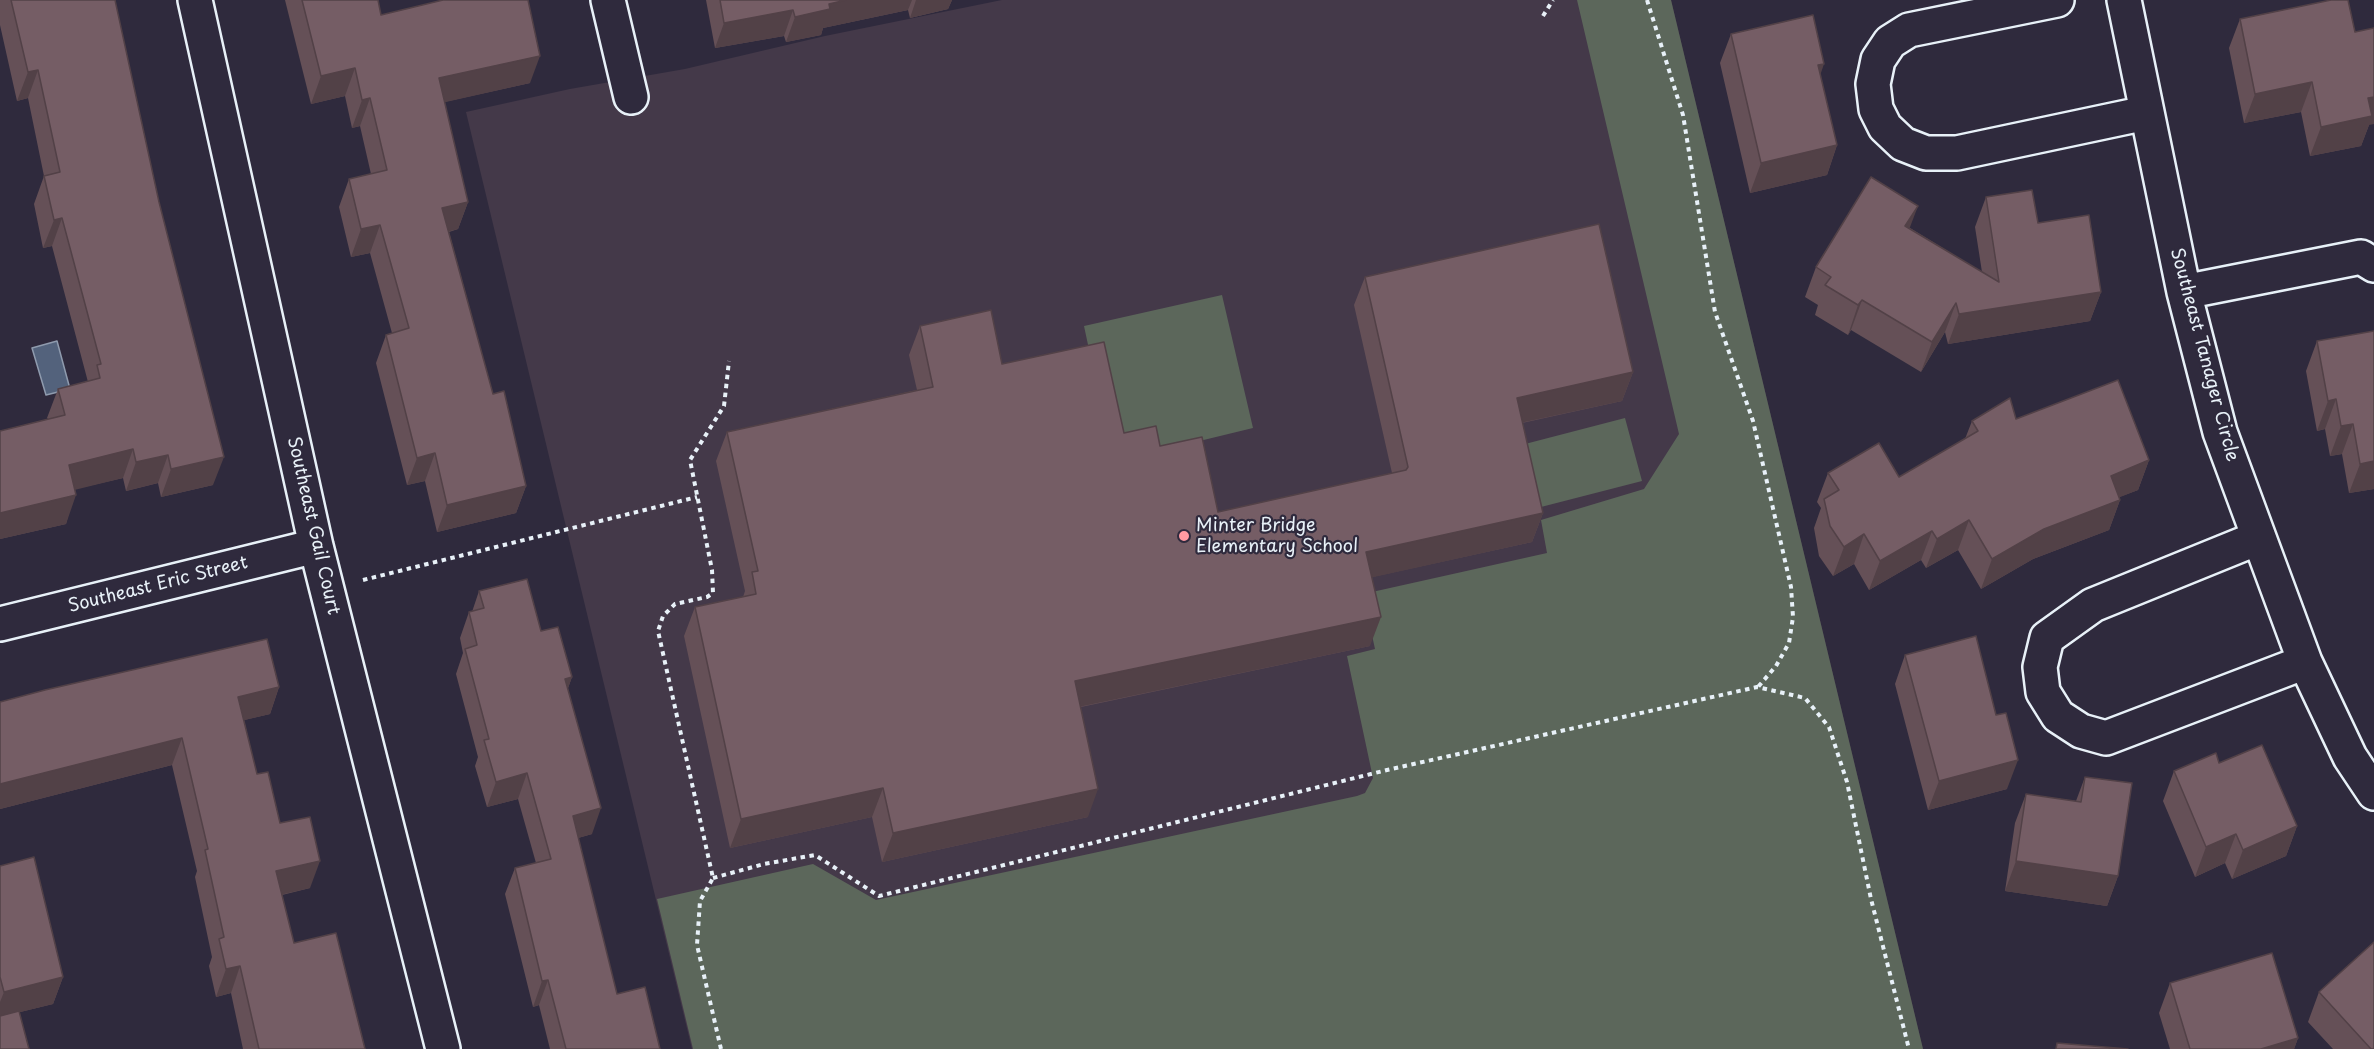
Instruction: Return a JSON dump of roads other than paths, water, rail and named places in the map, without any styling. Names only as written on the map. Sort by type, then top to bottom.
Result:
[{"type":"street","name":"Southeast Gail Court","points":[[195,0],[316,546],[443,1049]]},
{"type":"street","points":[[608,0],[631,97]]},
{"type":"street","points":[[2057,0],[1909,30],[1890,42],[1878,60],[1873,84],[1876,109],[1885,127],[1903,144],[1926,153],[1957,153],[2146,113]]},
{"type":"street","name":"Southeast Tanager Circle","points":[[2124,0],[2184,292],[2220,432],[2305,662],[2350,757],[2374,793]]},
{"type":"street","points":[[2184,292],[2370,252]]},
{"type":"street","points":[[2258,538],[2094,605],[2047,638],[2040,666],[2043,692],[2058,716],[2081,731],[2106,738],[2305,662]]},
{"type":"street","name":"Southeast Eric Street","points":[[0,624],[316,546]]},
{"type":"water","points":[[57,341],[70,389],[46,395],[32,348]]},
{"type":"place","name":"Minter Bridge Elementary School","points":[[1184,536]]}]
